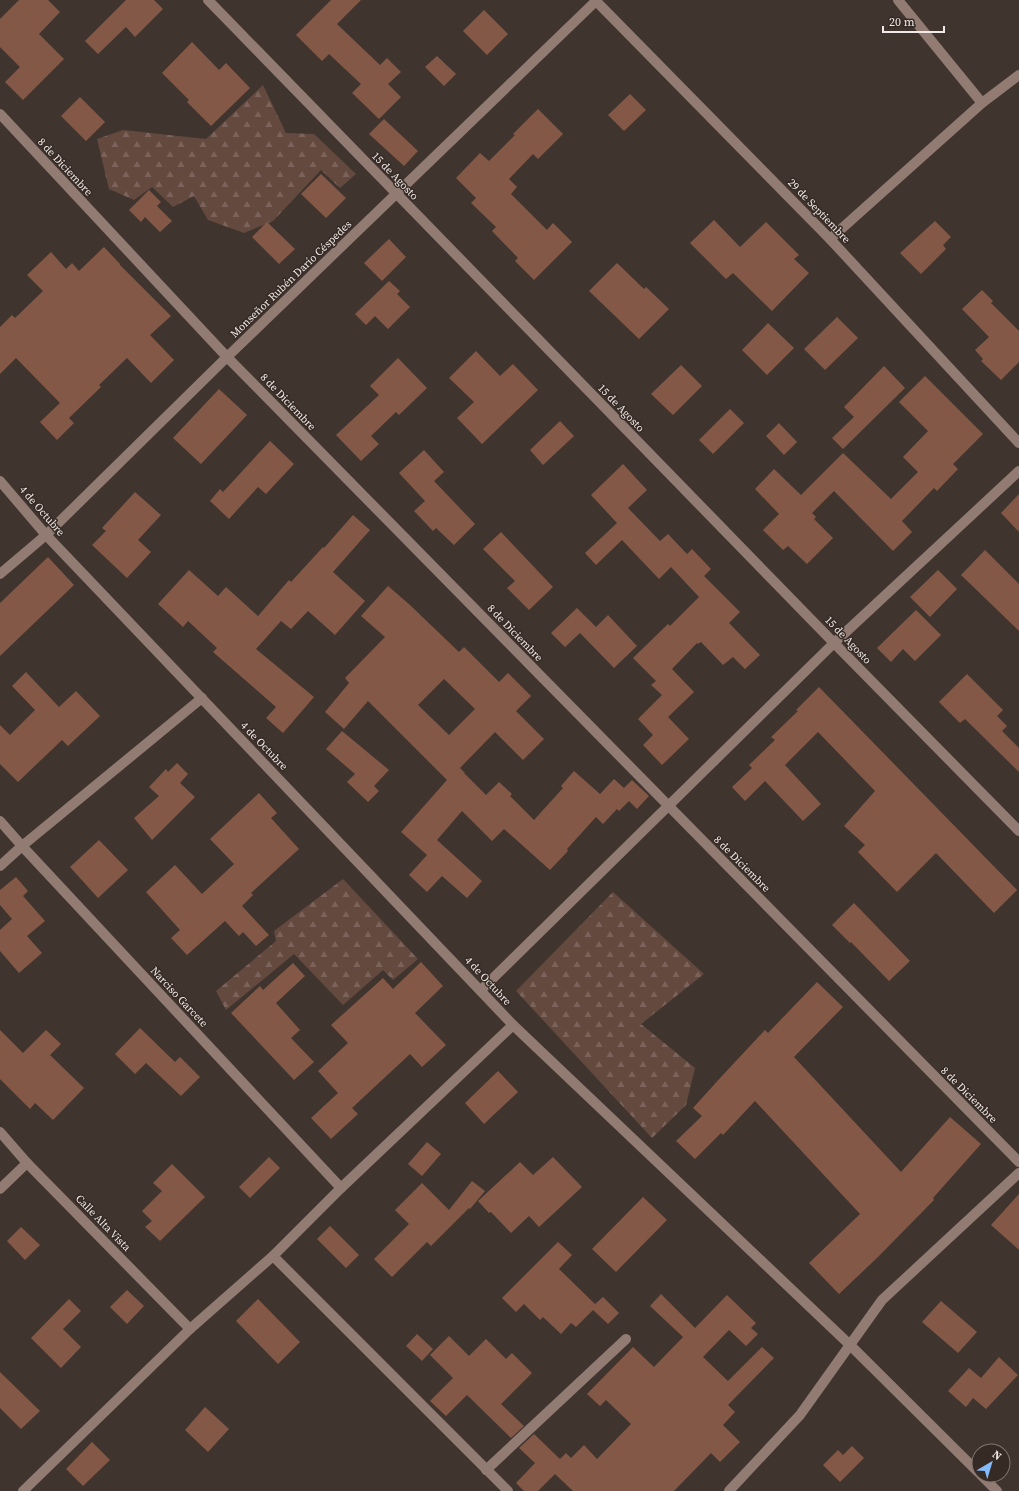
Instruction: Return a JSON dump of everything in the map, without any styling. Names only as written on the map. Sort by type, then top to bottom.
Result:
[{"type":"street","name":"15 de Agosto","points":[[208,0],[1019,831]]},
{"type":"street","name":"Monseñor Rubén Darío Céspedes","points":[[0,574],[46,535],[227,357],[596,0]]},
{"type":"street","name":"29 de Septiembre","points":[[596,0],[830,239],[1019,443]]},
{"type":"street","points":[[898,0],[982,103]]},
{"type":"street","points":[[830,239],[982,103],[1019,74]]},
{"type":"street","name":"8 de Diciembre","points":[[0,114],[227,357],[667,806],[1019,1162]]},
{"type":"street","points":[[481,990],[834,643],[1019,471]]},
{"type":"street","name":"4 de Octubre","points":[[0,481],[46,535],[513,1025],[850,1345],[971,1465]]},
{"type":"street","points":[[0,866],[22,846],[202,698]]},
{"type":"street","name":"Narciso Garcete","points":[[0,821],[341,1188]]},
{"type":"street","points":[[23,1491],[190,1329],[273,1256],[341,1188],[513,1025]]},
{"type":"street","name":"Calle Alta Vista","points":[[0,1132],[27,1163],[190,1329]]},
{"type":"street","points":[[0,1189],[27,1163]]},
{"type":"street","points":[[729,1491],[800,1416],[882,1300],[1019,1173]]},
{"type":"street","points":[[273,1256],[508,1491]]},
{"type":"street","points":[[486,1470],[626,1339]]},
{"type":"street","name":"4 de Octubre","points":[[989,1483],[997,1491]]},
{"type":"green space","points":[[263,85],[286,133],[314,134],[356,174],[340,188],[321,170],[273,221],[244,233],[208,220],[194,196],[173,207],[152,187],[134,200],[109,189],[97,139],[123,130],[206,139]]},
{"type":"green space","points":[[343,879],[418,959],[393,980],[383,970],[343,1005],[294,954],[226,1010],[216,991],[276,941],[274,931]]},
{"type":"green space","points":[[613,892],[704,974],[641,1024],[695,1068],[686,1105],[652,1138],[516,991]]},
{"type":"building","points":[[19,0],[48,0],[60,12],[39,34],[64,59],[23,100],[5,82],[20,67],[0,47],[0,19]]},
{"type":"building","points":[[126,0],[154,0],[163,9],[135,37],[126,27],[98,54],[85,41]]},
{"type":"building","points":[[331,0],[361,0],[337,24],[380,65],[387,58],[401,72],[388,84],[401,97],[379,119],[352,93],[361,84],[329,54],[322,61],[296,35]]},
{"type":"building","points":[[484,10],[508,34],[487,55],[463,31]]},
{"type":"building","points":[[192,42],[219,70],[226,63],[250,88],[211,126],[187,102],[189,100],[162,73]]},
{"type":"building","points":[[437,56],[456,74],[444,86],[425,67]]},
{"type":"building","points":[[630,94],[646,110],[624,131],[608,115]]},
{"type":"building","points":[[80,97],[105,122],[86,141],[61,116]]},
{"type":"building","points":[[538,109],[563,134],[538,159],[533,154],[509,179],[517,187],[511,194],[547,230],[553,223],[572,242],[534,280],[515,261],[518,258],[492,231],[496,227],[471,203],[476,198],[456,178],[480,153],[489,161]]},
{"type":"building","points":[[384,119],[418,151],[404,166],[369,134]]},
{"type":"building","points":[[321,174],[346,198],[326,218],[301,194]]},
{"type":"building","points":[[149,190],[161,202],[157,206],[172,221],[160,232],[145,217],[141,222],[129,210]]},
{"type":"building","points":[[714,220],[740,247],[766,222],[799,255],[794,259],[809,273],[772,311],[733,273],[726,279],[690,243]]},
{"type":"building","points":[[935,221],[951,237],[943,245],[946,249],[921,274],[900,253]]},
{"type":"building","points":[[267,222],[295,249],[279,264],[252,237]]},
{"type":"building","points":[[389,239],[406,257],[382,281],[364,263]]},
{"type":"building","points":[[104,247],[171,316],[150,335],[174,360],[151,383],[127,358],[99,385],[101,387],[69,418],[74,423],[57,440],[40,422],[60,403],[16,358],[0,374],[0,327],[12,315],[15,318],[43,291],[27,275],[51,252],[66,269],[72,263],[79,271]]},
{"type":"building","points":[[617,263],[644,289],[646,287],[669,309],[639,339],[589,291]]},
{"type":"building","points":[[389,281],[400,291],[397,294],[410,307],[388,329],[375,316],[366,325],[355,314]]},
{"type":"building","points":[[982,290],[993,301],[991,303],[1019,331],[1019,362],[1001,380],[981,361],[983,359],[975,350],[989,337],[962,309]]},
{"type":"building","points":[[837,317],[858,338],[825,370],[804,349]]},
{"type":"building","points":[[768,323],[794,348],[767,375],[742,350]]},
{"type":"building","points":[[476,351],[500,376],[513,364],[538,390],[482,444],[457,418],[474,402],[449,378]]},
{"type":"building","points":[[398,358],[427,388],[399,415],[396,412],[371,436],[379,444],[361,461],[336,435],[379,395],[370,386]]},
{"type":"building","points":[[681,365],[702,386],[673,415],[651,394]]},
{"type":"building","points":[[884,366],[905,388],[843,449],[832,438],[854,417],[844,407]]},
{"type":"building","points":[[925,376],[983,434],[953,464],[958,469],[937,491],[934,488],[902,521],[912,532],[893,551],[834,491],[812,513],[816,517],[814,519],[833,538],[807,564],[788,546],[783,550],[763,530],[779,514],[755,489],[774,469],[801,495],[843,453],[891,499],[918,472],[903,457],[928,431],[899,402]]},
{"type":"building","points":[[219,389],[247,415],[201,464],[173,438]]},
{"type":"building","points":[[730,409],[744,423],[713,454],[699,440]]},
{"type":"building","points":[[560,421],[574,436],[543,465],[530,450]]},
{"type":"building","points":[[779,423],[797,442],[784,455],[766,436]]},
{"type":"building","points":[[270,441],[294,464],[266,494],[258,487],[229,519],[210,501],[220,489],[223,492]]},
{"type":"building","points":[[424,450],[444,472],[434,481],[475,524],[454,545],[436,528],[433,531],[414,511],[425,501],[399,473]]},
{"type":"building","points":[[623,464],[647,490],[628,508],[660,541],[668,534],[687,554],[692,549],[711,569],[704,576],[740,612],[729,623],[760,655],[745,669],[733,657],[723,665],[701,642],[698,644],[697,643],[672,669],[694,692],[668,717],[689,739],[662,765],[643,745],[653,735],[638,719],[662,695],[651,685],[656,681],[633,658],[668,624],[670,626],[699,597],[671,567],[659,579],[622,540],[596,565],[585,553],[617,523],[591,495]]},
{"type":"building","points":[[135,492],[161,515],[138,540],[151,552],[127,578],[92,545],[106,531],[102,528]]},
{"type":"building","points":[[1019,494],[1019,532],[1001,513]]},
{"type":"building","points":[[353,515],[370,530],[333,572],[365,601],[335,635],[308,611],[291,629],[281,621],[256,649],[314,697],[283,733],[266,718],[276,707],[213,652],[217,648],[188,621],[183,627],[158,604],[189,570],[218,596],[226,587],[258,616],[289,580],[291,582]]},
{"type":"building","points":[[501,532],[553,587],[529,610],[507,588],[515,581],[483,549]]},
{"type":"building","points":[[985,550],[1019,584],[1019,631],[961,575]]},
{"type":"building","points":[[48,557],[74,585],[0,656],[0,603]]},
{"type":"building","points":[[938,570],[957,589],[930,617],[910,597]]},
{"type":"building","points":[[388,586],[459,652],[464,647],[499,682],[508,673],[531,696],[516,711],[544,739],[523,760],[495,732],[460,768],[486,795],[499,782],[512,794],[510,796],[534,820],[563,788],[561,786],[574,771],[600,794],[614,779],[624,788],[632,780],[649,796],[637,809],[629,801],[619,811],[617,809],[603,824],[596,817],[550,870],[504,829],[492,841],[462,811],[437,840],[482,881],[467,898],[442,876],[427,892],[409,875],[427,855],[401,832],[447,780],[368,701],[344,729],[325,712],[349,683],[345,678],[385,637],[361,616]],"holes":[[[444,679],[475,709],[449,735],[418,705]]]},
{"type":"building","points":[[577,608],[596,627],[608,615],[637,646],[614,668],[580,633],[565,647],[551,633]]},
{"type":"building","points":[[916,610],[941,635],[915,661],[903,649],[891,662],[877,648]]},
{"type":"building","points":[[26,672],[59,707],[76,691],[100,716],[68,746],[62,740],[18,782],[0,764],[0,725],[10,735],[35,710],[12,686]]},
{"type":"building","points":[[967,674],[1003,710],[997,716],[1007,726],[1002,731],[1019,748],[1019,772],[965,719],[960,723],[939,702]]},
{"type":"building","points":[[819,687],[1017,890],[994,913],[936,853],[897,892],[858,852],[865,845],[844,826],[875,791],[818,732],[785,765],[821,804],[803,821],[765,781],[745,801],[732,787],[752,768],[749,765],[775,740],[771,737],[798,711],[796,710]]},
{"type":"building","points":[[342,731],[389,770],[374,786],[379,791],[368,802],[347,782],[355,774],[326,749]]},
{"type":"building","points":[[177,763],[188,774],[180,783],[195,797],[152,840],[134,818],[159,796],[149,787],[166,769],[168,772]]},
{"type":"building","points":[[259,793],[277,813],[271,818],[299,849],[251,893],[253,895],[242,906],[269,935],[256,946],[243,932],[239,936],[225,921],[187,955],[171,938],[180,930],[146,892],[175,865],[202,894],[234,864],[210,839]]},
{"type":"building","points":[[99,840],[128,870],[98,898],[70,867]]},
{"type":"building","points":[[16,877],[28,891],[23,896],[45,921],[27,936],[42,953],[19,973],[0,951],[0,930],[12,919],[0,905],[0,890]]},
{"type":"building","points":[[854,903],[910,961],[889,981],[832,925]]},
{"type":"building","points":[[421,962],[443,986],[415,1013],[446,1045],[422,1067],[410,1054],[352,1108],[358,1114],[331,1139],[311,1118],[338,1093],[318,1071],[348,1043],[331,1025],[383,978],[393,989]]},
{"type":"building","points":[[293,963],[305,976],[276,1003],[300,1030],[291,1038],[314,1062],[294,1080],[231,1013],[260,986],[263,990]]},
{"type":"building","points":[[817,982],[843,1007],[794,1057],[901,1172],[950,1117],[981,1144],[933,1198],[934,1200],[839,1294],[809,1263],[860,1214],[755,1101],[723,1135],[721,1133],[695,1159],[676,1141],[702,1116],[693,1108],[765,1030],[768,1033]]},
{"type":"building","points":[[140,1028],[175,1062],[180,1057],[200,1077],[181,1096],[146,1063],[135,1074],[115,1054]]},
{"type":"building","points":[[0,1030],[23,1053],[46,1030],[61,1044],[50,1055],[84,1088],[53,1120],[35,1103],[30,1109],[0,1079]]},
{"type":"building","points":[[498,1071],[518,1092],[484,1124],[465,1103]]},
{"type":"building","points":[[427,1142],[441,1154],[422,1176],[408,1164]]},
{"type":"building","points":[[269,1157],[280,1168],[250,1198],[239,1187]]},
{"type":"building","points":[[553,1157],[582,1187],[539,1227],[529,1216],[511,1233],[478,1201],[520,1162],[533,1175]]},
{"type":"building","points":[[172,1164],[205,1197],[160,1241],[145,1227],[152,1221],[142,1211],[162,1191],[153,1183]]},
{"type":"building","points":[[472,1181],[485,1191],[470,1209],[469,1208],[431,1246],[427,1242],[392,1277],[374,1259],[409,1224],[395,1210],[422,1183],[449,1210]]},
{"type":"building","points":[[1019,1194],[1019,1250],[991,1225]]},
{"type":"building","points":[[643,1197],[667,1220],[616,1272],[592,1249]]},
{"type":"building","points":[[330,1226],[359,1255],[346,1268],[317,1239]]},
{"type":"building","points":[[21,1227],[40,1245],[25,1260],[7,1241]]},
{"type":"building","points":[[558,1242],[572,1255],[559,1269],[595,1304],[603,1297],[619,1313],[608,1324],[593,1310],[576,1327],[571,1323],[561,1334],[543,1317],[540,1320],[524,1304],[516,1312],[502,1298]]},
{"type":"building","points":[[127,1290],[144,1306],[127,1324],[110,1307]]},
{"type":"building","points":[[661,1294],[695,1328],[727,1295],[756,1323],[751,1328],[758,1334],[746,1346],[729,1330],[703,1357],[728,1381],[762,1347],[774,1358],[728,1405],[735,1412],[723,1425],[740,1442],[720,1462],[711,1453],[674,1491],[573,1491],[555,1474],[538,1491],[524,1491],[516,1483],[535,1463],[519,1448],[534,1434],[560,1459],[566,1453],[571,1458],[584,1445],[597,1459],[631,1424],[606,1400],[600,1406],[587,1394],[633,1347],[654,1367],[683,1337],[650,1306]]},
{"type":"building","points":[[69,1299],[81,1311],[63,1329],[81,1347],[61,1368],[31,1338]]},
{"type":"building","points":[[258,1299],[300,1342],[278,1364],[236,1321]]},
{"type":"building","points":[[941,1301],[977,1332],[958,1353],[922,1322]]},
{"type":"building","points":[[417,1334],[433,1349],[422,1361],[406,1346]]},
{"type":"building","points":[[449,1336],[469,1356],[486,1339],[506,1359],[512,1353],[532,1373],[501,1404],[524,1426],[511,1438],[467,1395],[446,1416],[430,1401],[453,1378],[430,1355]]},
{"type":"building","points":[[999,1357],[1018,1375],[986,1409],[973,1398],[966,1407],[948,1391],[969,1368],[981,1378]]},
{"type":"building","points":[[0,1372],[40,1411],[21,1429],[0,1408]]},
{"type":"building","points":[[205,1407],[229,1429],[208,1452],[185,1430]]},
{"type":"building","points":[[92,1442],[110,1460],[83,1486],[66,1469]]},
{"type":"building","points":[[852,1446],[864,1458],[840,1482],[823,1465],[838,1450],[843,1455]]}]
